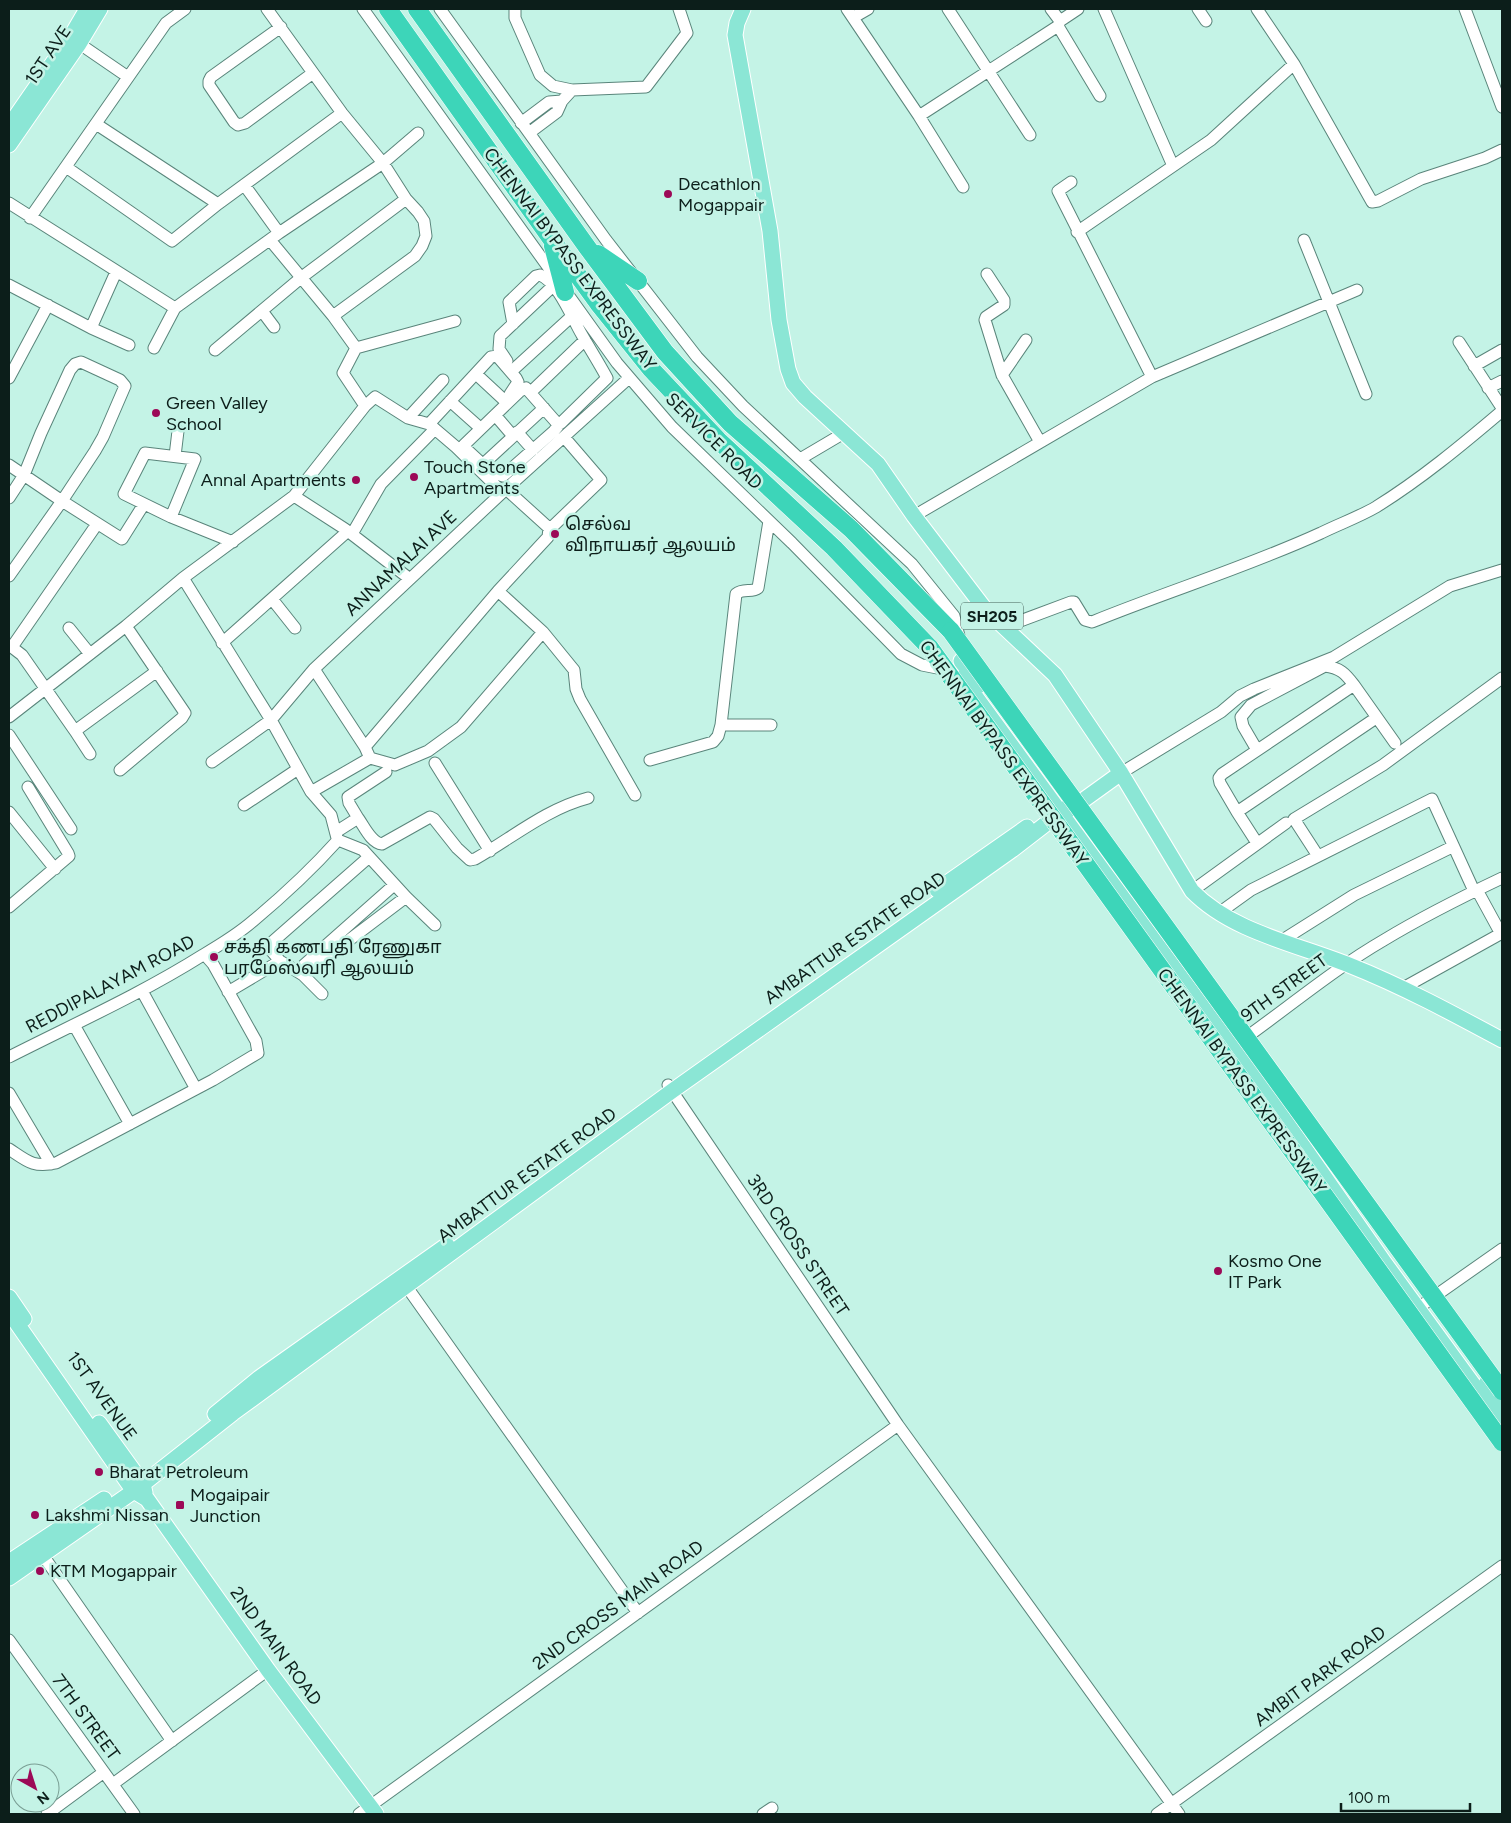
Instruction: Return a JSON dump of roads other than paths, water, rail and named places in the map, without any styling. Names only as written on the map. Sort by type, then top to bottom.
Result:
[{"type":"highway","name":"CHENNAI BYPASS EXPRESSWAY","points":[[388,9],[598,303],[651,369],[718,440],[834,548],[930,648],[1502,1442]]},
{"type":"highway","name":"CHENNAI BYPASS EXPRESSWAY","points":[[417,9],[587,247],[665,352],[730,423],[851,529],[951,630],[1502,1391]]},
{"type":"highway","points":[[550,237],[559,289]]},
{"type":"highway","points":[[587,247],[638,281]]},
{"type":"main road","points":[[9,126],[75,41],[87,9]]},
{"type":"main road","name":"1ST AVE","points":[[9,145],[75,41],[100,9]]},
{"type":"main road","name":"SH205","points":[[743,9],[737,22],[735,34],[770,231],[779,320],[788,369],[793,383],[805,397],[878,464],[914,516],[985,609],[1055,675],[1121,773],[1192,891],[1208,906],[1219,913],[1281,941],[1347,964],[1403,988],[1502,1040]]},
{"type":"main road","points":[[958,664],[1237,1044],[1422,1304],[1502,1424]]},
{"type":"main road","name":"AMBATTUR ESTATE ROAD","points":[[9,1578],[138,1487],[404,1282],[550,1173],[1032,828],[1064,806],[1121,773]]},
{"type":"main road","name":"1ST AVENUE","points":[[9,1297],[13,1316],[138,1487]]},
{"type":"main road","points":[[1422,1304],[1502,1404]]},
{"type":"main road","name":"AMBATTUR ESTATE ROAD","points":[[9,1562],[138,1487]]},
{"type":"main road","name":"2ND MAIN ROAD","points":[[138,1487],[368,1812]]},
{"type":"street","points":[[30,218],[166,23],[185,9]]},
{"type":"street","points":[[267,9],[342,113],[383,163],[406,199],[424,221],[426,236],[416,256],[332,316]]},
{"type":"street","name":"SERVICE ROAD","points":[[363,9],[559,289],[629,378],[672,427],[769,521],[901,654],[922,665],[946,671],[958,664]]},
{"type":"street","points":[[440,9],[521,123],[696,357],[743,406],[912,564],[954,616],[962,652],[958,664]]},
{"type":"street","points":[[515,9],[515,18],[540,74],[553,86],[572,90],[646,87],[687,33],[679,9]]},
{"type":"street","points":[[868,9],[851,13],[963,187]]},
{"type":"street","points":[[948,9],[1030,135]]},
{"type":"street","points":[[1052,9],[1100,96]]},
{"type":"street","points":[[919,116],[1059,24],[1078,9]]},
{"type":"street","points":[[1104,9],[1173,166]]},
{"type":"street","points":[[1198,9],[1206,22]]},
{"type":"street","points":[[1257,9],[1294,64],[1372,202],[1378,201],[1421,180],[1502,150]]},
{"type":"street","points":[[1465,9],[1502,106]]},
{"type":"street","points":[[280,27],[211,77],[209,81],[209,85],[234,122],[238,125],[245,123],[313,73]]},
{"type":"street","points":[[75,41],[128,77]]},
{"type":"street","points":[[1078,232],[1211,140],[1294,64]]},
{"type":"street","points":[[529,133],[557,112],[562,101],[572,90]]},
{"type":"street","points":[[521,123],[549,102],[562,101]]},
{"type":"street","points":[[66,167],[172,241],[218,204],[342,113]]},
{"type":"street","points":[[96,124],[218,204]]},
{"type":"street","points":[[154,348],[175,308],[274,236],[383,163],[418,133]]},
{"type":"street","points":[[1071,182],[1058,191],[1152,377]]},
{"type":"street","points":[[245,186],[274,236],[302,277],[356,348]]},
{"type":"street","points":[[215,350],[302,277],[406,199]]},
{"type":"street","points":[[9,203],[175,308]]},
{"type":"street","points":[[1304,240],[1366,394]]},
{"type":"street","points":[[91,328],[116,272]]},
{"type":"street","points":[[987,274],[1004,300],[1004,304],[986,317],[985,320],[1002,375],[1040,442]]},
{"type":"street","points":[[513,324],[509,302],[536,276],[544,276],[559,289],[585,340],[615,390]]},
{"type":"street","points":[[9,285],[91,328],[130,345]]},
{"type":"street","points":[[365,747],[498,591],[548,537],[549,530],[601,480],[499,349],[500,336],[559,289]]},
{"type":"street","points":[[914,516],[1152,377],[1357,290]]},
{"type":"street","points":[[9,378],[48,306]]},
{"type":"street","points":[[262,311],[274,327]]},
{"type":"street","points":[[514,369],[572,316]]},
{"type":"street","points":[[365,406],[343,373],[356,348],[455,321]]},
{"type":"street","points":[[532,390],[585,340]]},
{"type":"street","points":[[1002,375],[1026,340]]},
{"type":"street","points":[[1004,627],[1070,602],[1074,602],[1085,620],[1092,622],[1243,566],[1292,546],[1374,508],[1433,468],[1502,410],[1459,342]]},
{"type":"street","points":[[1474,366],[1502,350]]},
{"type":"street","points":[[222,643],[350,532],[381,484],[450,401],[491,357],[497,356],[518,382],[514,390],[458,445]]},
{"type":"street","points":[[9,498],[24,475],[41,432],[70,370],[75,364],[81,362],[120,380],[125,386],[103,437],[62,501],[9,576]]},
{"type":"street","points":[[476,374],[504,400]]},
{"type":"street","points":[[564,431],[607,378]]},
{"type":"street","name":"ANNAMALAI AVE","points":[[212,762],[271,720],[314,669],[564,431],[629,378]]},
{"type":"street","points":[[408,418],[443,380]]},
{"type":"street","points":[[1488,388],[1502,381]]},
{"type":"street","points":[[526,388],[558,426],[503,476],[481,466],[464,445],[495,415],[520,391],[526,388]]},
{"type":"street","points":[[9,717],[126,626],[183,578],[294,496],[365,406],[375,397],[408,418],[432,424],[458,445],[549,530]]},
{"type":"street","points":[[450,401],[478,426]]},
{"type":"street","points":[[481,466],[544,408]]},
{"type":"street","points":[[495,415],[532,450]]},
{"type":"street","points":[[175,456],[178,431]]},
{"type":"street","points":[[800,459],[844,433]]},
{"type":"street","points":[[171,517],[195,459],[145,452],[124,494],[171,517],[233,542]]},
{"type":"street","points":[[9,465],[122,539],[144,504]]},
{"type":"street","points":[[294,496],[350,532],[410,579]]},
{"type":"street","points":[[650,760],[713,742],[718,736],[721,725],[736,594],[742,590],[756,590],[758,588],[769,521]]},
{"type":"street","points":[[90,754],[22,655],[10,646],[98,524]]},
{"type":"street","points":[[1121,773],[1220,712],[1240,696],[1254,688],[1334,657],[1450,586],[1502,570]]},
{"type":"street","points":[[183,578],[271,720],[311,792],[331,815],[337,836],[354,845],[370,857],[394,885],[434,925]]},
{"type":"street","points":[[498,591],[543,632],[574,670],[576,689],[580,698],[635,795]]},
{"type":"street","points":[[272,598],[295,628]]},
{"type":"street","points":[[120,770],[185,716],[184,710],[126,626]]},
{"type":"street","points":[[69,628],[90,654]]},
{"type":"street","points":[[311,792],[370,758],[395,765],[428,751],[462,727],[543,632]]},
{"type":"street","points":[[1257,750],[1242,726],[1241,717],[1251,705],[1325,666],[1337,667],[1345,673],[1395,744]]},
{"type":"street","points":[[314,669],[365,747],[370,758]]},
{"type":"street","points":[[75,732],[157,671]]},
{"type":"street","points":[[1318,856],[1294,819],[1383,765],[1502,678]]},
{"type":"street","points":[[1257,843],[1220,783],[1219,778],[1257,750],[1354,685]]},
{"type":"street","points":[[1237,812],[1376,718]]},
{"type":"street","points":[[721,725],[772,725]]},
{"type":"street","points":[[9,735],[71,829]]},
{"type":"street","points":[[435,763],[490,851]]},
{"type":"street","points":[[244,806],[298,769]]},
{"type":"street","points":[[386,772],[348,797],[349,803],[374,842],[379,845],[430,817],[434,819],[468,858],[475,859],[544,816],[588,798]]},
{"type":"street","points":[[9,907],[69,856],[28,787]]},
{"type":"street","points":[[1219,913],[1251,890],[1432,799],[1452,847],[1501,938],[1403,988]]},
{"type":"street","points":[[9,812],[55,869]]},
{"type":"street","name":"REDDIPALAYAM ROAD","points":[[9,1057],[142,991],[204,955],[253,922],[320,859],[337,836],[358,818]]},
{"type":"street","points":[[1192,891],[1286,823]]},
{"type":"street","points":[[1281,941],[1354,895],[1452,847]]},
{"type":"street","points":[[322,994],[300,973],[280,961],[269,948],[270,944],[370,857]]},
{"type":"street","name":"9TH STREET","points":[[1237,1044],[1347,964],[1384,940],[1502,878]]},
{"type":"street","points":[[300,973],[394,885]]},
{"type":"street","points":[[300,973],[406,897]]},
{"type":"street","points":[[9,1148],[28,1161],[42,1166],[56,1163],[196,1089],[258,1053],[256,1041],[213,964],[204,955]]},
{"type":"street","points":[[228,992],[280,961]]},
{"type":"street","points":[[142,991],[196,1089]]},
{"type":"street","points":[[74,1025],[130,1124]]},
{"type":"street","name":"3RD CROSS STREET","points":[[670,1088],[898,1425],[1179,1814]]},
{"type":"street","points":[[9,1093],[51,1164]]},
{"type":"street","points":[[1422,1304],[1502,1249]]},
{"type":"street","points":[[404,1282],[638,1613]]},
{"type":"street","name":"2ND CROSS MAIN ROAD","points":[[368,1812],[898,1425]]},
{"type":"street","points":[[42,1554],[172,1741]]},
{"type":"street","name":"AMBIT PARK ROAD","points":[[1157,1814],[1502,1566]]},
{"type":"street","name":"7TH STREET","points":[[9,1640],[134,1814]]},
{"type":"street","points":[[113,1784],[268,1670]]},
{"type":"street","points":[[47,1814],[104,1772]]},
{"type":"place","name":"Decathlon Mogappair","points":[[668,194]]},
{"type":"place","name":"Green Valley School","points":[[156,413]]},
{"type":"place","name":"Touch Stone Apartments","points":[[414,477]]},
{"type":"place","name":"Annal Apartments","points":[[356,480]]},
{"type":"place","name":"செல்வ விநாயகர் ஆலயம்","points":[[555,534]]},
{"type":"place","name":"சக்தி கணபதி ரேணுகா பரமேஸ்வரி ஆலயம்","points":[[214,957]]},
{"type":"place","name":"Kosmo One IT Park","points":[[1218,1271]]},
{"type":"place","name":"Bharat Petroleum","points":[[99,1472]]},
{"type":"place","name":"Mogaipair Junction","points":[[180,1505]]},
{"type":"place","name":"Lakshmi Nissan","points":[[35,1515]]},
{"type":"place","name":"KTM Mogappair","points":[[40,1571]]}]
